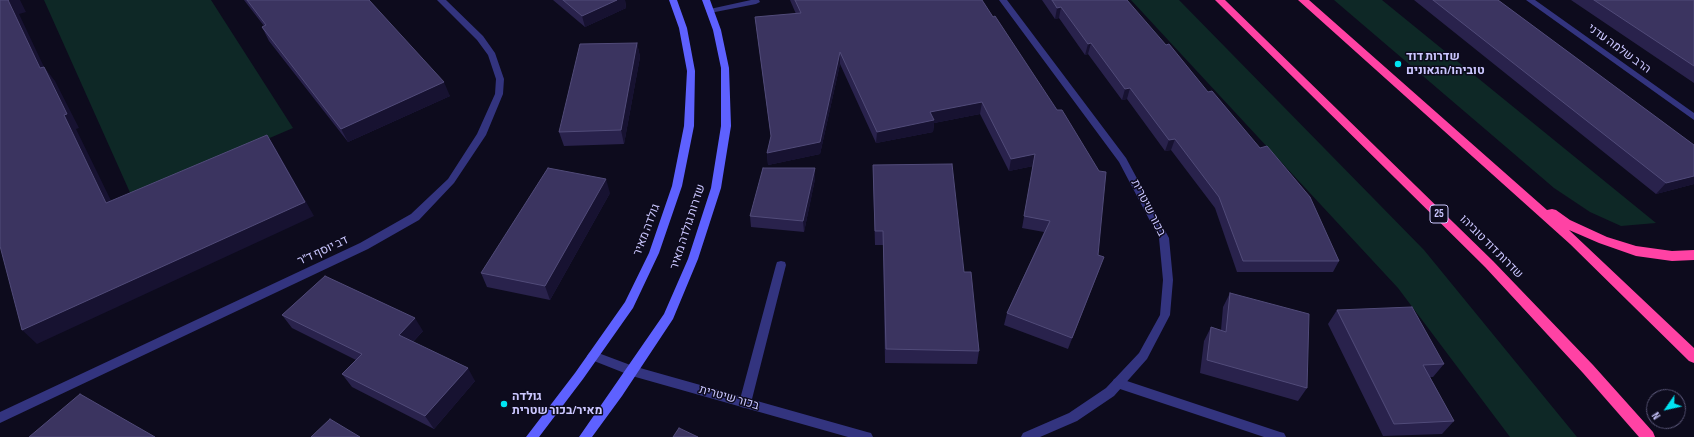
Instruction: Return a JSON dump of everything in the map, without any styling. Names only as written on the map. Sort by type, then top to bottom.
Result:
[{"type":"highway","name":"שדרות דוד טוביהו","points":[[1220,0],[1489,264],[1588,369],[1648,437]]},
{"type":"highway","points":[[1303,0],[1574,241],[1694,357]]},
{"type":"highway","points":[[1517,191],[1566,223],[1603,240],[1636,251],[1672,256],[1694,255]]},
{"type":"street","name":"דב יוסף ד\"ר","points":[[0,418],[364,246],[415,217],[450,181],[481,135],[499,94],[500,79],[492,55],[480,38],[441,0]]},
{"type":"street","name":"גולדה מאיר","points":[[532,437],[629,305],[654,253],[677,186],[689,126],[690,71],[683,28],[673,0]]},
{"type":"street","name":"שדרות גולדה מאיר","points":[[585,437],[669,316],[693,259],[716,188],[726,126],[725,68],[717,30],[706,0]]},
{"type":"street","points":[[710,11],[756,2],[755,0]]},
{"type":"street","name":"בכור שיטרית","points":[[1003,0],[1123,160],[1164,238],[1168,280],[1165,315],[1143,356],[1110,392],[1073,417],[1027,437]]},
{"type":"street","name":"הרב שלמה עדני","points":[[1530,0],[1694,117]]},
{"type":"street","points":[[745,403],[781,265]]},
{"type":"street","name":"בכור שיטרית","points":[[593,356],[632,371],[867,437]]},
{"type":"street","points":[[1118,383],[1280,437]]},
{"type":"green space","points":[[44,0],[211,0],[293,128],[132,197]]},
{"type":"green space","points":[[1131,0],[1179,0],[1424,250],[1577,437],[1510,437],[1398,288]]},
{"type":"green space","points":[[1334,0],[1382,0],[1656,223],[1621,226],[1590,212],[1554,188]]},
{"type":"building","points":[[0,0],[8,0],[40,68],[44,67],[67,114],[64,115],[106,203],[267,135],[305,202],[22,330],[0,246]]},
{"type":"building","points":[[247,0],[369,0],[444,82],[341,129],[262,27],[266,25]]},
{"type":"building","points":[[563,0],[617,0],[582,16]]},
{"type":"building","points":[[795,0],[982,0],[993,17],[995,16],[1057,110],[1062,110],[1099,171],[1106,172],[1098,255],[1104,257],[1072,338],[1007,313],[1050,221],[1024,216],[1035,154],[1011,159],[982,102],[930,112],[934,120],[877,132],[840,52],[820,142],[767,153],[771,136],[755,17],[801,13]]},
{"type":"building","points":[[1052,0],[1127,0],[1166,45],[1169,44],[1208,92],[1212,91],[1260,148],[1267,146],[1310,197],[1339,261],[1243,261],[1219,197],[1175,139],[1169,140],[1130,88],[1125,89],[1091,43],[1088,44],[1061,7],[1057,8]]},
{"type":"building","points":[[1433,0],[1498,0],[1694,145],[1694,176],[1666,183]]},
{"type":"building","points":[[1594,0],[1694,0],[1694,66]]},
{"type":"building","points":[[637,43],[621,130],[559,132],[580,44]]},
{"type":"building","points":[[952,164],[964,272],[971,272],[979,351],[886,349],[883,231],[875,231],[873,165]]},
{"type":"building","points":[[548,168],[606,179],[545,286],[481,273]]},
{"type":"building","points":[[763,168],[815,168],[803,221],[750,216]]},
{"type":"building","points":[[325,276],[415,318],[399,335],[468,368],[425,416],[342,374],[362,354],[282,315]]},
{"type":"building","points":[[1230,293],[1309,314],[1307,388],[1207,360],[1211,327],[1226,332]]},
{"type":"building","points":[[1412,307],[1444,364],[1423,365],[1454,421],[1394,424],[1337,310]]},
{"type":"building","points":[[80,394],[155,437],[29,437]]},
{"type":"building","points":[[330,419],[360,437],[311,437]]},
{"type":"building","points":[[679,428],[698,437],[673,437]]},
{"type":"place","name":"שדרות דוד טוביהו/הגאונים","points":[[1398,64]]},
{"type":"place","name":"גולדה מאיר/בכור שטרית","points":[[504,404]]}]
